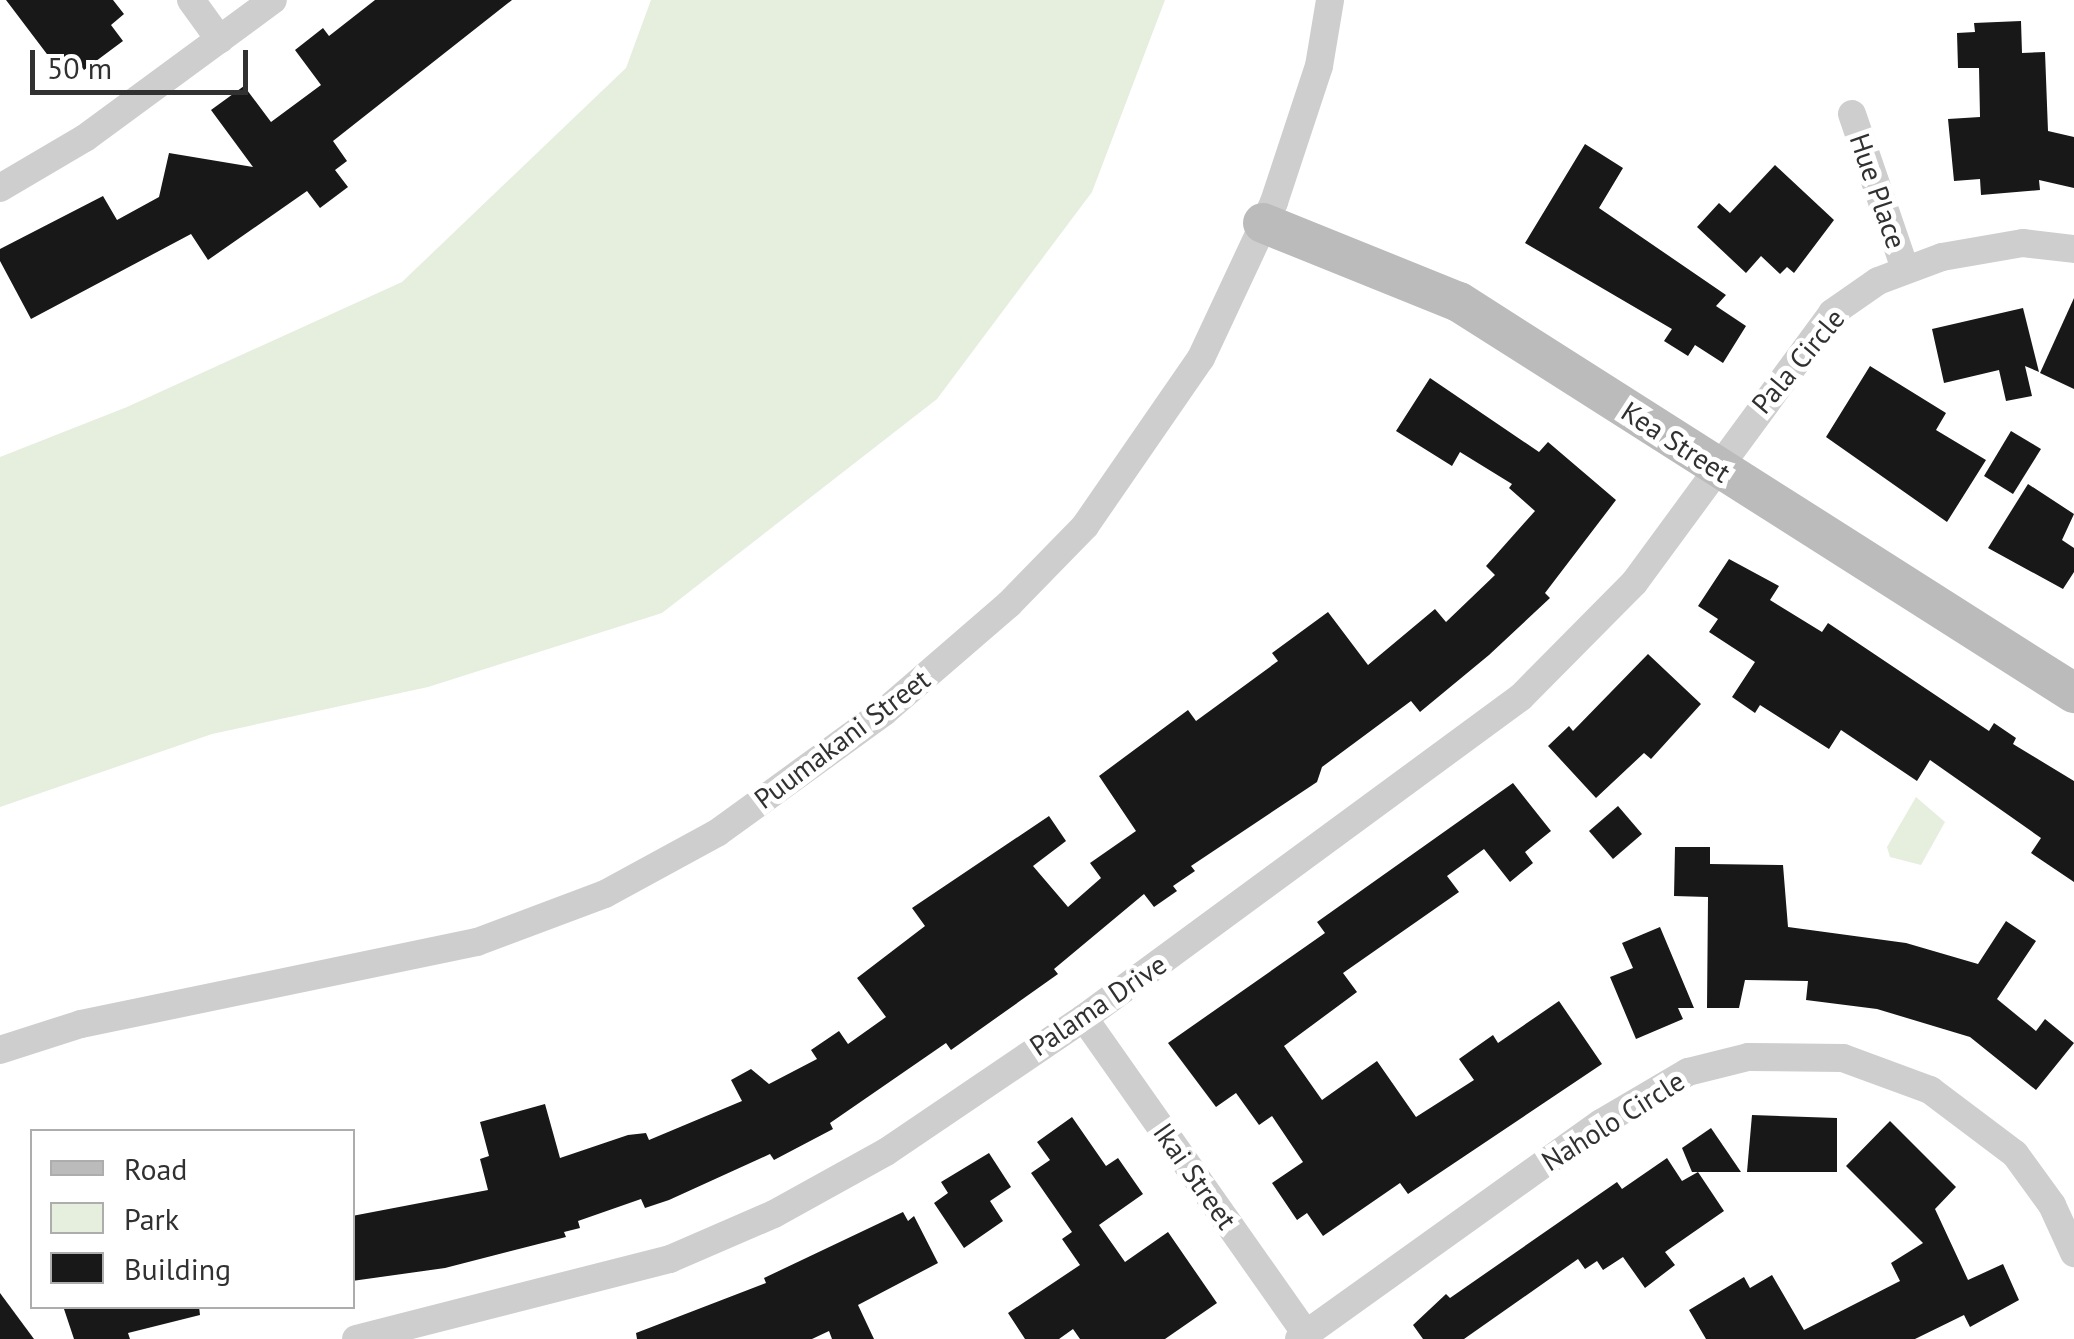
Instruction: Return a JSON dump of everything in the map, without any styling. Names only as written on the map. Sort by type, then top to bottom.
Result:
[{"type":"street","points":[[192,0],[220,40]]},
{"type":"street","points":[[0,188],[85,138],[273,0]]},
{"type":"street","name":"Puumakani Street","points":[[0,1050],[81,1024],[476,942],[606,894],[717,834],[884,712],[1010,604],[1085,526],[1201,358],[1263,223],[1319,66],[1330,0]]},
{"type":"street","name":"Hue Place","points":[[1852,114],[1905,269]]},
{"type":"street","name":"Kea Street","points":[[1263,223],[1459,302],[1714,469],[2074,693]]},
{"type":"street","name":"Pala Circle","points":[[1714,469],[1832,313],[1905,269],[2023,243],[2074,249]]},
{"type":"street","name":"Palama Drive","points":[[356,1339],[600,1281],[737,1231],[886,1152],[1084,1018],[1521,698],[1634,583],[1714,469]]},
{"type":"street","name":"Ikai Street","points":[[1084,1018],[1302,1336]]},
{"type":"street","name":"Naholo Circle","points":[[1302,1336],[1601,1122],[1688,1072],[1748,1057],[1843,1058],[1930,1090],[2016,1154],[2052,1205],[2074,1253]]},
{"type":"green space","points":[[651,0],[1165,0],[1092,192],[937,399],[662,613],[428,687],[212,734],[0,807],[0,457],[127,407],[402,282],[626,68]]},
{"type":"green space","points":[[1916,797],[1945,822],[1921,865],[1890,857],[1887,847]]},
{"type":"building","points":[[6,0],[113,0],[124,14],[111,25],[123,41],[84,70],[75,58],[59,70]]},
{"type":"building","points":[[375,0],[512,0],[333,141],[347,161],[335,170],[348,187],[320,208],[307,191],[208,260],[191,234],[31,319],[0,261],[0,249],[103,196],[117,220],[159,197],[169,153],[253,167],[211,110],[244,86],[271,122],[321,85],[295,50],[323,28],[329,36]]},
{"type":"building","points":[[2021,21],[2022,53],[2045,52],[2048,131],[2074,137],[2074,188],[2039,180],[2040,190],[1981,195],[1980,179],[1954,181],[1948,119],[1980,117],[1979,68],[1958,68],[1957,33],[1975,32],[1974,23]]},
{"type":"building","points":[[1585,144],[1623,168],[1599,208],[1726,295],[1716,306],[1746,326],[1723,363],[1695,345],[1688,356],[1664,341],[1672,329],[1525,243]]},
{"type":"building","points":[[1775,165],[1834,220],[1794,273],[1787,267],[1780,274],[1761,256],[1746,273],[1697,227],[1719,203],[1730,213]]},
{"type":"building","points":[[2074,298],[2074,389],[2040,373]]},
{"type":"building","points":[[2023,308],[2039,372],[2025,366],[2032,396],[2006,401],[1999,370],[1944,383],[1932,329]]},
{"type":"building","points":[[1870,366],[1946,413],[1936,430],[1986,460],[1947,522],[1826,437]]},
{"type":"building","points":[[1430,378],[1539,452],[1548,442],[1616,500],[1545,593],[1550,598],[1420,712],[1411,701],[1322,767],[1317,782],[1191,866],[1195,871],[1173,886],[1177,891],[1154,907],[1144,894],[1054,969],[1058,974],[951,1050],[946,1043],[830,1123],[833,1129],[774,1160],[770,1154],[669,1200],[645,1208],[641,1199],[578,1221],[580,1228],[564,1232],[566,1237],[445,1268],[355,1281],[355,1215],[488,1190],[480,1159],[489,1156],[480,1122],[545,1104],[560,1158],[628,1135],[646,1133],[649,1140],[742,1101],[731,1080],[751,1069],[769,1084],[817,1059],[811,1050],[839,1031],[848,1044],[886,1017],[857,978],[925,926],[912,908],[1049,816],[1066,841],[1033,866],[1068,907],[1101,878],[1090,863],[1136,831],[1099,776],[1188,710],[1196,721],[1278,661],[1272,653],[1328,612],[1368,665],[1435,609],[1446,622],[1495,575],[1486,566],[1535,511],[1509,488],[1512,484],[1460,452],[1452,466],[1396,431]]},
{"type":"building","points":[[2011,431],[2041,449],[2013,494],[1984,476]]},
{"type":"building","points":[[2028,484],[2074,514],[2062,540],[2074,548],[2074,572],[2063,589],[1988,548]]},
{"type":"building","points":[[1729,559],[1779,586],[1770,600],[1822,632],[1828,623],[1989,731],[1994,723],[2016,738],[2013,744],[2074,781],[2074,882],[2031,853],[2041,838],[1930,760],[1917,781],[1841,730],[1829,749],[1760,705],[1755,713],[1732,697],[1755,662],[1709,632],[1718,619],[1698,606]]},
{"type":"building","points":[[1648,654],[1701,704],[1651,759],[1644,753],[1596,798],[1548,746],[1569,726],[1573,731]]},
{"type":"building","points":[[1513,783],[1551,831],[1525,852],[1533,863],[1510,882],[1484,849],[1447,876],[1459,892],[1343,973],[1357,992],[1284,1046],[1322,1100],[1377,1061],[1416,1117],[1474,1080],[1459,1059],[1493,1035],[1498,1043],[1559,1001],[1602,1064],[1408,1194],[1400,1183],[1323,1236],[1307,1213],[1297,1220],[1272,1183],[1303,1162],[1272,1116],[1259,1125],[1236,1093],[1216,1107],[1168,1043],[1325,933],[1317,922]]},
{"type":"building","points":[[1618,806],[1642,834],[1613,859],[1589,831]]},
{"type":"building","points":[[1675,847],[1710,847],[1710,864],[1783,865],[1788,927],[1906,943],[1978,964],[2006,921],[2036,941],[1997,999],[2036,1031],[2045,1019],[2074,1043],[2036,1090],[1970,1037],[1877,1009],[1806,1000],[1808,981],[1745,980],[1739,1008],[1707,1008],[1708,897],[1674,896]]},
{"type":"building","points":[[1660,927],[1694,1008],[1678,1008],[1683,1019],[1636,1039],[1610,977],[1633,968],[1622,943]]},
{"type":"building","points":[[1752,1115],[1837,1118],[1837,1172],[1747,1172]]},
{"type":"building","points":[[1072,1117],[1106,1166],[1118,1158],[1143,1194],[1099,1225],[1125,1262],[1168,1232],[1217,1303],[1165,1339],[1080,1339],[1073,1329],[1059,1339],[1025,1339],[1008,1313],[1080,1265],[1062,1239],[1072,1232],[1031,1173],[1050,1160],[1037,1142]]},
{"type":"building","points":[[1890,1121],[1956,1187],[1935,1209],[1968,1280],[2003,1264],[2019,1300],[1970,1327],[1964,1315],[1915,1339],[1706,1339],[1689,1310],[1744,1277],[1750,1288],[1772,1275],[1804,1330],[1900,1281],[1891,1263],[1923,1243],[1846,1166]]},
{"type":"building","points":[[1711,1128],[1741,1172],[1692,1172],[1682,1148]]},
{"type":"building","points":[[989,1153],[1011,1187],[990,1201],[1003,1221],[964,1248],[934,1203],[948,1193],[941,1182]]},
{"type":"building","points":[[1667,1158],[1682,1181],[1698,1172],[1724,1211],[1665,1252],[1675,1265],[1645,1288],[1623,1257],[1603,1270],[1597,1261],[1585,1269],[1578,1259],[1464,1339],[1423,1339],[1413,1325],[1446,1294],[1450,1298],[1617,1182],[1622,1189]]},
{"type":"building","points":[[903,1212],[908,1221],[914,1216],[938,1263],[858,1305],[874,1339],[832,1339],[829,1331],[812,1339],[637,1339],[636,1333],[766,1283],[764,1278]]},
{"type":"building","points":[[0,1293],[34,1339],[0,1339]]},
{"type":"building","points":[[64,1309],[199,1309],[200,1315],[128,1333],[130,1339],[74,1339]]}]
